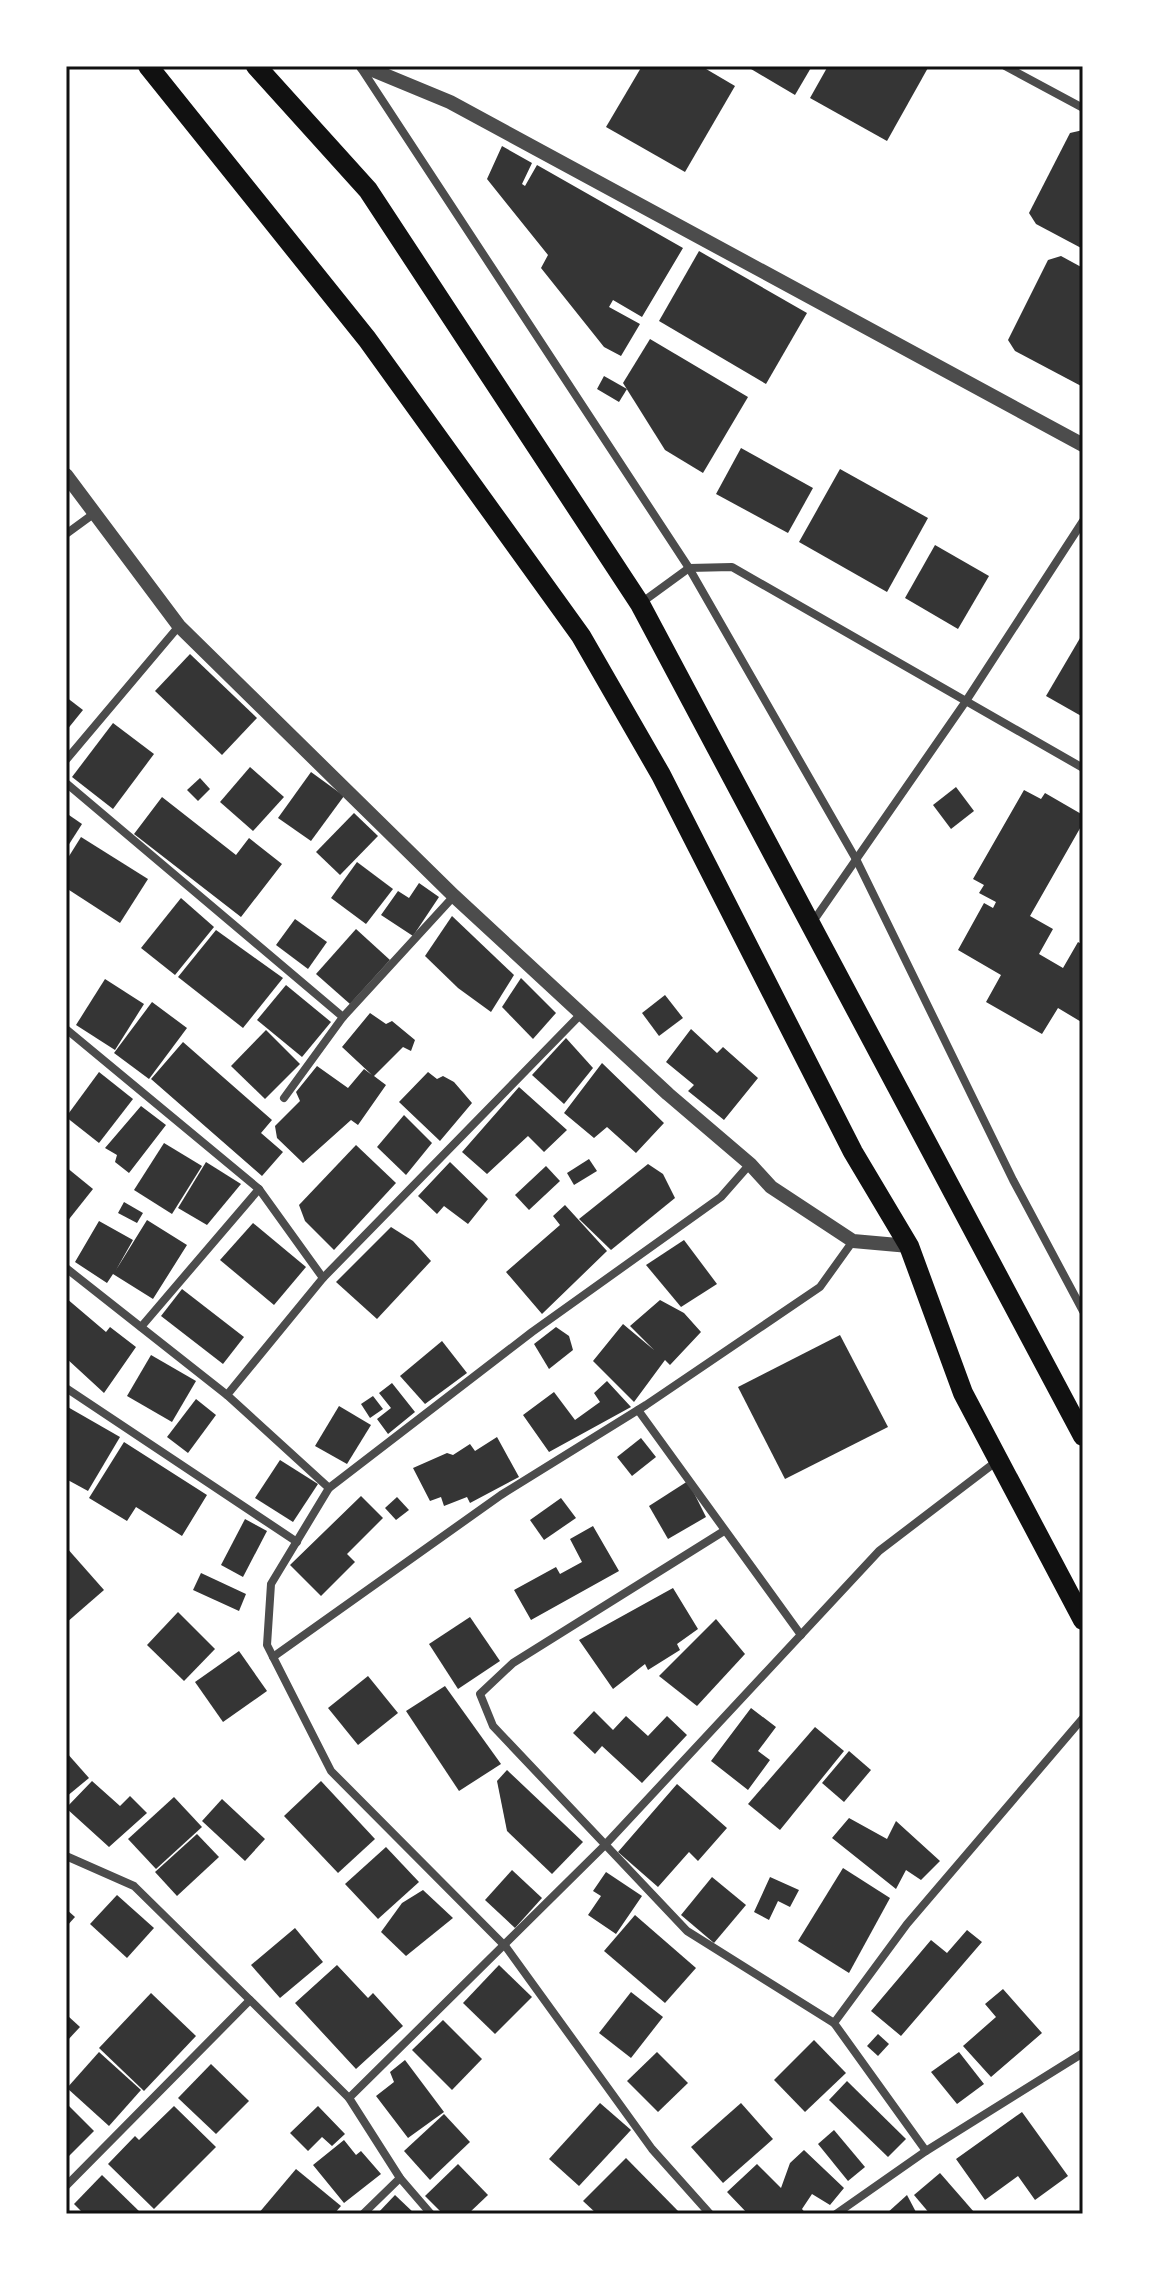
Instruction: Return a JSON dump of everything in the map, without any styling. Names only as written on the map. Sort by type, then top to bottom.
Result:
[{"type":"highway","points":[[148,66],[367,339],[581,636],[661,775],[853,1152],[909,1246],[963,1393],[1083,1620]]},
{"type":"highway","points":[[256,66],[368,190],[640,604],[1083,1436]]},
{"type":"street","points":[[361,66],[450,102],[1083,445]]},
{"type":"street","points":[[361,66],[689,568],[857,861],[1013,1180],[1083,1311]]},
{"type":"street","points":[[1005,66],[1083,108]]},
{"type":"street","points":[[66,475],[92,515],[179,626],[454,896],[668,1094],[750,1164],[771,1187],[853,1241],[909,1246]]},
{"type":"street","points":[[66,534],[92,515]]},
{"type":"street","points":[[812,923],[966,701],[1083,521]]},
{"type":"street","points":[[640,604],[689,568],[732,567],[1083,768]]},
{"type":"street","points":[[66,760],[179,626]]},
{"type":"street","points":[[66,783],[343,1017]]},
{"type":"street","points":[[284,1098],[343,1017],[454,896]]},
{"type":"street","points":[[227,1395],[323,1278],[582,1013]]},
{"type":"street","points":[[66,1029],[259,1189],[323,1278]]},
{"type":"street","points":[[710,2214],[652,2149],[506,1947],[331,1771],[267,1645],[271,1584],[329,1488],[532,1332],[721,1197],[750,1164]]},
{"type":"street","points":[[141,1327],[259,1189]]},
{"type":"street","points":[[273,1657],[501,1495],[638,1410],[820,1287],[853,1241]]},
{"type":"street","points":[[66,1268],[227,1395],[329,1488]]},
{"type":"street","points":[[66,1388],[297,1542]]},
{"type":"street","points":[[638,1410],[801,1635]]},
{"type":"street","points":[[349,2098],[506,1947],[604,1846],[879,1551],[997,1461]]},
{"type":"street","points":[[724,1531],[513,1663],[480,1694],[493,1726],[687,1931],[834,2023],[926,2151]]},
{"type":"street","points":[[834,2023],[907,1924],[1083,1718]]},
{"type":"street","points":[[67,1858],[134,1886],[349,2098],[400,2178],[431,2214]]},
{"type":"street","points":[[66,2186],[250,2000]]},
{"type":"street","points":[[836,2214],[926,2151],[1083,2053]]},
{"type":"street","points":[[363,2214],[400,2178]]},
{"type":"building","points":[[642,66],[701,66],[735,86],[685,172],[606,127]]},
{"type":"building","points":[[746,66],[812,66],[795,95]]},
{"type":"building","points":[[828,66],[929,66],[887,141],[810,98]]},
{"type":"building","points":[[1083,130],[1083,249],[1036,224],[1029,213],[1070,133]]},
{"type":"building","points":[[502,146],[532,163],[522,184],[525,186],[537,165],[683,248],[642,317],[613,300],[609,307],[640,324],[621,356],[604,347],[541,268],[548,255],[487,179]]},
{"type":"building","points":[[699,251],[807,313],[766,384],[659,321]]},
{"type":"building","points":[[1061,256],[1083,268],[1083,387],[1015,351],[1008,340],[1048,260]]},
{"type":"building","points":[[650,339],[748,397],[703,473],[665,450],[623,383]]},
{"type":"building","points":[[604,376],[627,389],[619,402],[597,389]]},
{"type":"building","points":[[741,448],[813,488],[788,533],[716,494]]},
{"type":"building","points":[[840,469],[928,518],[887,592],[799,542]]},
{"type":"building","points":[[935,545],[989,576],[958,629],[905,598]]},
{"type":"building","points":[[1083,633],[1083,717],[1046,696]]},
{"type":"building","points":[[190,654],[257,718],[222,755],[155,691]]},
{"type":"building","points":[[66,697],[83,710],[66,731]]},
{"type":"building","points":[[113,723],[154,754],[113,809],[72,777]]},
{"type":"building","points":[[250,767],[284,797],[253,831],[220,802]]},
{"type":"building","points":[[311,772],[344,796],[311,841],[278,818]]},
{"type":"building","points":[[200,778],[210,789],[198,801],[187,790]]},
{"type":"building","points":[[956,787],[974,811],[951,829],[933,805]]},
{"type":"building","points":[[1024,790],[1041,799],[1045,793],[1083,815],[1083,823],[1030,916],[1053,929],[1039,954],[1063,968],[1078,942],[1083,945],[1083,1023],[1058,1008],[1042,1034],[986,1002],[1001,975],[958,950],[984,903],[993,908],[996,902],[979,893],[984,885],[973,879]]},
{"type":"building","points":[[162,797],[236,855],[249,838],[282,864],[241,917],[134,834]]},
{"type":"building","points":[[66,813],[82,824],[66,849]]},
{"type":"building","points":[[354,813],[378,836],[340,875],[316,852]]},
{"type":"building","points":[[81,837],[148,879],[120,923],[66,888],[66,861]]},
{"type":"building","points":[[357,862],[393,889],[366,924],[331,898]]},
{"type":"building","points":[[419,883],[439,897],[413,936],[381,915],[398,891],[409,898]]},
{"type":"building","points":[[181,898],[214,927],[175,975],[141,948]]},
{"type":"building","points":[[452,916],[514,975],[491,1012],[458,988],[425,956]]},
{"type":"building","points":[[295,919],[327,942],[308,969],[276,945]]},
{"type":"building","points":[[356,929],[390,960],[350,1004],[316,974]]},
{"type":"building","points":[[216,930],[283,978],[243,1028],[178,977]]},
{"type":"building","points":[[521,978],[556,1013],[533,1039],[502,1007]]},
{"type":"building","points":[[105,979],[144,1004],[115,1050],[76,1025]]},
{"type":"building","points":[[286,985],[331,1022],[302,1057],[257,1020]]},
{"type":"building","points":[[665,995],[683,1018],[659,1036],[642,1013]]},
{"type":"building","points":[[152,1002],[187,1028],[149,1079],[114,1053]]},
{"type":"building","points":[[370,1013],[386,1024],[392,1021],[415,1040],[411,1051],[403,1047],[374,1076],[386,1085],[358,1125],[351,1120],[303,1163],[277,1138],[275,1126],[300,1101],[296,1092],[317,1066],[348,1088],[364,1069],[372,1075],[342,1047]]},
{"type":"building","points":[[691,1029],[717,1053],[723,1047],[758,1078],[724,1120],[688,1091],[694,1085],[666,1062]]},
{"type":"building","points":[[266,1030],[300,1064],[265,1099],[231,1066]]},
{"type":"building","points":[[566,1038],[593,1068],[564,1104],[532,1075]]},
{"type":"building","points":[[183,1042],[272,1120],[261,1133],[283,1152],[262,1176],[151,1079]]},
{"type":"building","points":[[602,1063],[664,1123],[636,1153],[607,1127],[594,1138],[564,1113]]},
{"type":"building","points":[[99,1072],[133,1099],[99,1143],[66,1117]]},
{"type":"building","points":[[428,1072],[437,1079],[443,1076],[454,1082],[472,1103],[440,1141],[399,1102]]},
{"type":"building","points":[[519,1087],[567,1130],[544,1152],[528,1136],[487,1174],[462,1152]]},
{"type":"building","points":[[141,1106],[166,1125],[129,1173],[115,1162],[117,1155],[105,1148]]},
{"type":"building","points":[[404,1115],[432,1143],[406,1175],[377,1147]]},
{"type":"building","points":[[164,1143],[202,1166],[172,1214],[134,1190]]},
{"type":"building","points":[[356,1145],[396,1183],[334,1250],[305,1221],[299,1205]]},
{"type":"building","points":[[589,1159],[597,1171],[574,1185],[567,1173]]},
{"type":"building","points":[[206,1162],[241,1184],[207,1225],[178,1208]]},
{"type":"building","points":[[450,1162],[488,1199],[468,1224],[444,1206],[437,1214],[418,1196]]},
{"type":"building","points":[[648,1164],[663,1174],[675,1198],[611,1250],[579,1219]]},
{"type":"building","points":[[546,1166],[560,1181],[529,1210],[515,1195]]},
{"type":"building","points":[[66,1167],[93,1189],[66,1223]]},
{"type":"building","points":[[124,1202],[143,1213],[137,1223],[118,1213]]},
{"type":"building","points":[[565,1205],[607,1251],[542,1314],[506,1272],[560,1225],[553,1216]]},
{"type":"building","points":[[147,1220],[187,1245],[153,1299],[113,1274],[107,1283],[75,1262],[99,1221],[133,1240],[116,1270]]},
{"type":"building","points":[[253,1223],[306,1267],[274,1305],[220,1260]]},
{"type":"building","points":[[391,1227],[413,1241],[431,1261],[377,1319],[336,1282]]},
{"type":"building","points":[[684,1240],[717,1284],[681,1307],[646,1265]]},
{"type":"building","points":[[182,1289],[244,1337],[223,1364],[161,1316]]},
{"type":"building","points":[[66,1298],[106,1332],[110,1327],[136,1347],[104,1393],[66,1358]]},
{"type":"building","points":[[660,1300],[684,1313],[701,1332],[670,1365],[665,1360],[634,1402],[593,1361],[623,1324],[654,1350],[630,1326]]},
{"type":"building","points":[[556,1327],[569,1336],[573,1350],[549,1369],[534,1344]]},
{"type":"building","points":[[840,1335],[888,1427],[785,1479],[738,1387]]},
{"type":"building","points":[[442,1341],[467,1373],[425,1404],[400,1376]]},
{"type":"building","points":[[151,1355],[196,1381],[172,1422],[127,1396]]},
{"type":"building","points":[[607,1381],[631,1407],[549,1452],[523,1415],[554,1392],[575,1420],[600,1402],[594,1393]]},
{"type":"building","points":[[392,1383],[415,1412],[388,1434],[377,1419],[391,1408],[379,1393]]},
{"type":"building","points":[[373,1396],[383,1409],[370,1418],[361,1404]]},
{"type":"building","points":[[196,1399],[216,1415],[188,1453],[167,1437]]},
{"type":"building","points":[[66,1406],[120,1437],[88,1491],[66,1479]]},
{"type":"building","points":[[339,1406],[371,1425],[347,1464],[315,1446]]},
{"type":"building","points":[[497,1437],[519,1477],[470,1503],[467,1497],[444,1506],[441,1497],[430,1501],[413,1468],[447,1453],[453,1455],[470,1444],[475,1451]]},
{"type":"building","points":[[641,1438],[656,1457],[632,1476],[617,1457]]},
{"type":"building","points":[[124,1442],[207,1495],[182,1536],[136,1507],[127,1521],[89,1498]]},
{"type":"building","points":[[280,1460],[318,1484],[293,1522],[255,1498]]},
{"type":"building","points":[[688,1481],[706,1517],[668,1539],[649,1506]]},
{"type":"building","points":[[361,1496],[383,1518],[347,1554],[355,1562],[321,1596],[290,1565]]},
{"type":"building","points":[[397,1497],[409,1510],[396,1520],[385,1508]]},
{"type":"building","points":[[561,1498],[576,1518],[544,1540],[530,1520]]},
{"type":"building","points":[[245,1519],[267,1531],[243,1577],[221,1565]]},
{"type":"building","points":[[593,1526],[619,1571],[531,1620],[514,1590],[556,1567],[560,1574],[582,1562],[570,1539]]},
{"type":"building","points":[[66,1547],[104,1590],[66,1623]]},
{"type":"building","points":[[201,1573],[246,1594],[239,1611],[193,1590]]},
{"type":"building","points":[[673,1588],[698,1629],[677,1644],[680,1650],[648,1670],[645,1664],[613,1689],[579,1640]]},
{"type":"building","points":[[178,1612],[215,1649],[184,1681],[147,1645]]},
{"type":"building","points":[[470,1617],[500,1661],[458,1689],[429,1644]]},
{"type":"building","points":[[716,1619],[745,1654],[697,1706],[659,1676]]},
{"type":"building","points":[[239,1651],[267,1691],[223,1722],[195,1682]]},
{"type":"building","points":[[368,1676],[398,1713],[358,1745],[328,1708]]},
{"type":"building","points":[[445,1686],[501,1764],[459,1791],[406,1711]]},
{"type":"building","points":[[751,1708],[776,1727],[758,1751],[770,1760],[748,1790],[711,1761]]},
{"type":"building","points":[[594,1711],[613,1730],[626,1716],[648,1736],[667,1716],[687,1735],[642,1783],[602,1746],[595,1754],[573,1733]]},
{"type":"building","points":[[815,1727],[844,1751],[780,1830],[748,1804]]},
{"type":"building","points":[[849,1751],[871,1770],[844,1802],[822,1783]]},
{"type":"building","points":[[66,1752],[89,1778],[66,1797]]},
{"type":"building","points":[[507,1770],[583,1842],[552,1874],[507,1831],[497,1781]]},
{"type":"building","points":[[92,1781],[120,1806],[130,1796],[147,1813],[109,1847],[66,1808]]},
{"type":"building","points":[[321,1781],[375,1839],[338,1873],[284,1816]]},
{"type":"building","points":[[677,1784],[727,1828],[698,1861],[689,1852],[658,1887],[618,1852]]},
{"type":"building","points":[[174,1797],[202,1827],[156,1869],[128,1839]]},
{"type":"building","points":[[222,1799],[265,1839],[245,1861],[202,1821]]},
{"type":"building","points":[[849,1818],[887,1839],[896,1821],[940,1861],[921,1880],[906,1870],[896,1889],[832,1838]]},
{"type":"building","points":[[197,1834],[219,1857],[177,1896],[155,1872]]},
{"type":"building","points":[[386,1847],[419,1882],[378,1919],[345,1884]]},
{"type":"building","points":[[843,1868],[890,1898],[849,1973],[798,1941]]},
{"type":"building","points":[[512,1870],[542,1898],[515,1928],[485,1900]]},
{"type":"building","points":[[606,1872],[642,1896],[616,1934],[588,1915],[601,1896],[593,1891]]},
{"type":"building","points":[[712,1877],[746,1905],[714,1943],[681,1915]]},
{"type":"building","points":[[770,1877],[799,1890],[790,1907],[778,1901],[769,1920],[754,1912]]},
{"type":"building","points":[[423,1890],[453,1918],[406,1956],[381,1932],[402,1903]]},
{"type":"building","points":[[117,1895],[154,1928],[127,1958],[90,1924]]},
{"type":"building","points":[[66,1909],[75,1917],[66,1927]]},
{"type":"building","points":[[635,1915],[696,1968],[665,2003],[604,1951]]},
{"type":"building","points":[[295,1928],[323,1962],[280,1998],[251,1965]]},
{"type":"building","points":[[967,1930],[982,1942],[901,2036],[871,2011],[931,1940],[947,1953]]},
{"type":"building","points":[[337,1965],[368,1998],[373,1993],[403,2026],[356,2069],[295,2003]]},
{"type":"building","points":[[499,1965],[532,1997],[495,2034],[463,2003]]},
{"type":"building","points":[[1003,1989],[1042,2033],[991,2077],[963,2046],[996,2017],[985,2004]]},
{"type":"building","points":[[631,1992],[663,2017],[631,2058],[599,2033]]},
{"type":"building","points":[[151,1993],[196,2036],[144,2091],[99,2048]]},
{"type":"building","points":[[68,2016],[80,2027],[66,2042],[66,2019]]},
{"type":"building","points":[[443,2020],[482,2059],[452,2090],[412,2050]]},
{"type":"building","points":[[878,2034],[889,2044],[878,2056],[867,2046]]},
{"type":"building","points":[[814,2040],[846,2073],[805,2112],[774,2080]]},
{"type":"building","points":[[99,2052],[141,2090],[109,2126],[67,2088]]},
{"type":"building","points":[[657,2052],[688,2083],[658,2112],[627,2081]]},
{"type":"building","points":[[959,2052],[984,2084],[957,2104],[931,2072]]},
{"type":"building","points":[[405,2060],[444,2112],[408,2138],[376,2096],[394,2082],[390,2072]]},
{"type":"building","points":[[211,2064],[249,2101],[216,2134],[178,2098]]},
{"type":"building","points":[[847,2081],[906,2139],[888,2157],[829,2100]]},
{"type":"building","points":[[66,2103],[94,2131],[66,2159]]},
{"type":"building","points":[[600,2103],[631,2130],[579,2186],[549,2159]]},
{"type":"building","points":[[741,2103],[773,2139],[723,2183],[691,2147]]},
{"type":"building","points":[[174,2106],[216,2147],[154,2209],[108,2164],[135,2136],[139,2140]]},
{"type":"building","points":[[318,2106],[345,2134],[332,2146],[322,2137],[308,2151],[290,2133]]},
{"type":"building","points":[[1022,2112],[1068,2176],[1035,2200],[1018,2176],[985,2200],[956,2159]]},
{"type":"building","points":[[444,2114],[470,2142],[430,2180],[404,2151]]},
{"type":"building","points":[[834,2130],[865,2167],[848,2181],[818,2144]]},
{"type":"building","points":[[344,2140],[356,2155],[361,2151],[381,2174],[344,2203],[313,2165]]},
{"type":"building","points":[[804,2150],[844,2188],[830,2205],[812,2194],[802,2209],[806,2214],[748,2214],[727,2192],[757,2164],[781,2188],[790,2163]]},
{"type":"building","points":[[626,2158],[681,2214],[597,2214],[583,2201]]},
{"type":"building","points":[[458,2164],[488,2195],[468,2214],[443,2214],[425,2196]]},
{"type":"building","points":[[296,2169],[341,2206],[334,2214],[258,2214]]},
{"type":"building","points":[[940,2173],[974,2212],[972,2214],[930,2214],[914,2195]]},
{"type":"building","points":[[102,2175],[142,2214],[84,2214],[74,2204]]},
{"type":"building","points":[[395,2195],[415,2214],[377,2214]]},
{"type":"building","points":[[907,2195],[917,2214],[886,2214]]}]
